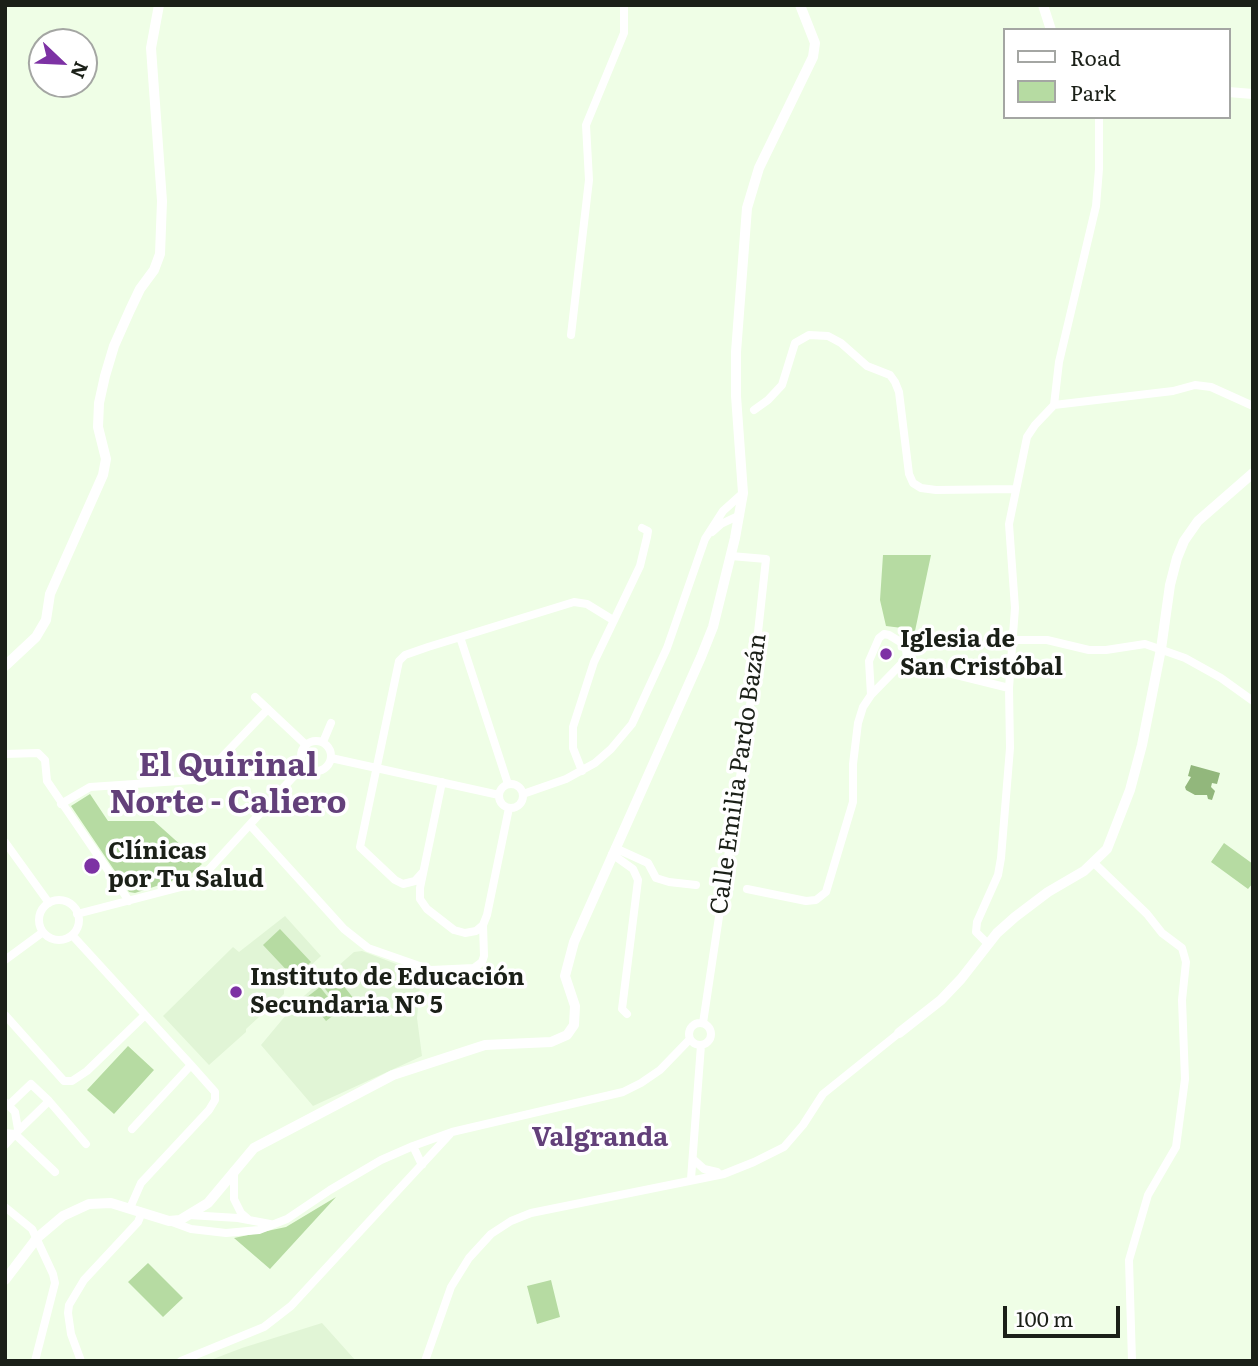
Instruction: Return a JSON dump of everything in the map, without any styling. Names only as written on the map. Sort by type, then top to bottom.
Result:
[{"type":"street","points":[[5,666],[36,637],[46,620],[50,594],[103,475],[106,459],[98,427],[99,403],[105,376],[114,346],[130,310],[140,289],[154,270],[160,254],[162,201],[151,48],[159,5]]},
{"type":"street","points":[[571,335],[589,180],[586,125],[624,33],[624,5]]},
{"type":"street","points":[[169,1221],[189,1215],[208,1203],[254,1148],[393,1075],[485,1045],[551,1042],[567,1035],[576,1016],[565,976],[573,942],[709,637],[732,556],[743,493],[736,396],[736,352],[747,208],[759,168],[813,57],[815,43],[812,31],[800,5]]},
{"type":"street","points":[[1043,5],[1050,28]]},
{"type":"street","points":[[1230,92],[1253,94]]},
{"type":"street","points":[[988,944],[976,932],[982,908],[998,875],[1010,748],[1009,688],[1014,640],[1014,586],[1009,524],[1027,437],[1054,405],[1059,362],[1096,206],[1099,119]]},
{"type":"street","points":[[754,410],[782,385],[795,344],[809,335],[828,336],[841,342],[867,366],[890,375],[895,382],[899,392],[909,474],[913,483],[921,488],[936,490],[1016,489]]},
{"type":"street","points":[[1054,405],[1173,391],[1195,385],[1211,387],[1253,407]]},
{"type":"street","points":[[425,1361],[451,1287],[468,1258],[491,1234],[511,1221],[531,1213],[724,1174],[784,1147],[803,1125],[823,1094],[941,1000],[988,944],[1031,904],[1094,863],[1107,849],[1130,790],[1161,649],[1170,585],[1184,541],[1198,521],[1253,473]]},
{"type":"street","points":[[523,794],[582,771],[611,749],[632,724],[667,648],[705,539],[743,493]]},
{"type":"street","points":[[721,517],[740,515]]},
{"type":"street","points":[[721,517],[735,538]]},
{"type":"street","points":[[582,771],[573,748],[573,727],[594,662],[632,586],[646,544]]},
{"type":"street","name":"Calle Emilia Pardo Bazán","points":[[703,1023],[748,724],[766,559],[732,556]]},
{"type":"street","points":[[423,872],[415,881],[403,884],[395,880],[360,846],[399,661],[405,655],[574,602],[587,604],[613,620]]},
{"type":"street","points":[[871,695],[869,661],[879,638],[884,634],[889,635],[902,643],[907,658]]},
{"type":"street","points":[[460,637],[508,784]]},
{"type":"street","points":[[1014,640],[1047,640],[1089,650],[1145,645],[1161,649],[1185,658],[1221,678],[1253,701]]},
{"type":"street","points":[[907,658],[945,674],[1009,688]]},
{"type":"street","points":[[747,890],[806,901],[816,900],[826,892],[853,802],[853,764],[858,723],[871,695],[907,658]]},
{"type":"street","points":[[255,697],[306,745]]},
{"type":"street","points":[[61,804],[90,787],[194,780],[204,776],[268,709]]},
{"type":"street","points":[[323,742],[331,723]]},
{"type":"street","points":[[315,740],[323,742],[331,750],[331,758],[326,767],[320,771],[308,769],[301,755],[306,745],[315,740]]},
{"type":"street","points":[[5,754],[38,753],[45,760],[47,781],[129,901]]},
{"type":"street","points":[[331,758],[499,795]]},
{"type":"street","points":[[78,914],[184,886],[203,876],[304,765]]},
{"type":"street","points":[[442,782],[423,872],[421,899],[435,917],[454,930],[475,932],[483,925]]},
{"type":"street","points":[[508,784],[517,785],[523,794],[521,804],[509,808],[501,803],[499,795],[502,788],[508,784]]},
{"type":"street","points":[[250,825],[344,929],[368,948],[431,970],[474,968],[479,966],[484,956],[483,925],[509,808]]},
{"type":"street","points":[[5,842],[49,903]]},
{"type":"street","points":[[614,851],[648,863],[656,878],[696,885]]},
{"type":"street","points":[[614,851],[633,869],[638,880],[622,1009],[627,1014]]},
{"type":"street","points":[[1094,863],[1147,914],[1162,933],[1182,948],[1186,962],[1182,1000],[1185,1079],[1176,1147],[1148,1195],[1129,1260],[1132,1361]]},
{"type":"street","points":[[49,903],[69,903],[78,914],[78,925],[72,936],[56,940],[43,932],[39,919],[41,911],[49,903]]},
{"type":"street","points":[[5,960],[43,932]]},
{"type":"street","points":[[72,936],[215,1092],[215,1100],[209,1110],[141,1183],[130,1208]]},
{"type":"street","points":[[5,1015],[64,1081],[72,1081],[87,1072],[145,1015]]},
{"type":"street","points":[[690,1039],[692,1026],[703,1023],[711,1033],[708,1041],[701,1045]]},
{"type":"street","points":[[690,1039],[701,1045]]},
{"type":"street","points":[[5,1280],[37,1238],[63,1216],[89,1204],[111,1203],[191,1229],[226,1233],[259,1230],[287,1219],[381,1160],[413,1146],[452,1132],[623,1092],[660,1070],[690,1039]]},
{"type":"street","points":[[691,1180],[701,1045]]},
{"type":"street","points":[[132,1129],[191,1065]]},
{"type":"street","points":[[13,1132],[15,1112],[7,1103],[31,1084],[86,1144]]},
{"type":"street","points":[[5,1145],[13,1132],[49,1101]]},
{"type":"street","points":[[13,1132],[55,1172]]},
{"type":"street","points":[[181,1361],[264,1326],[291,1306],[452,1132]]},
{"type":"street","points":[[413,1146],[422,1165]]},
{"type":"street","points":[[694,1160],[704,1169],[724,1174]]},
{"type":"street","points":[[234,1171],[234,1199],[241,1213],[251,1221]]},
{"type":"street","points":[[5,1207],[32,1229],[55,1283],[34,1361]]},
{"type":"street","points":[[81,1361],[71,1334],[69,1305],[83,1280],[130,1231],[142,1212]]},
{"type":"street","points":[[189,1215],[273,1224]]},
{"type":"shaded area","points":[[1191,765],[1220,773],[1217,784],[1212,783],[1211,787],[1215,791],[1212,800],[1208,799],[1207,795],[1195,795],[1186,790],[1191,777],[1188,776]]},
{"type":"shaded area","name":"Instituto de Educación Secundaria Nº 5","points":[[285,916],[321,956],[284,990],[284,994],[246,1029],[246,1032],[209,1065],[163,1016],[233,947],[239,952]]},
{"type":"shaded area","points":[[362,951],[412,970],[420,986],[417,1018],[422,1056],[313,1106],[261,1045],[296,1003],[354,952]]},
{"type":"shaded area","points":[[322,1323],[356,1361],[208,1361],[242,1348]]},
{"type":"green space","points":[[883,555],[931,555],[911,650],[902,628],[886,626],[880,600]]},
{"type":"green space","points":[[90,794],[108,821],[154,821],[202,864],[192,873],[178,879],[135,893],[129,892],[71,806]]},
{"type":"green space","points":[[1224,843],[1253,864],[1253,883],[1248,889],[1211,862]]},
{"type":"green space","points":[[280,929],[311,962],[294,978],[263,945]]},
{"type":"green space","points":[[335,975],[354,999],[341,1009],[322,985]]},
{"type":"green space","points":[[320,987],[339,1011],[326,1021],[307,997]]},
{"type":"green space","points":[[128,1046],[154,1070],[114,1114],[87,1090]]},
{"type":"green space","points":[[336,1197],[270,1269],[234,1238],[286,1227]]},
{"type":"green space","points":[[148,1263],[183,1298],[163,1317],[128,1282]]},
{"type":"green space","points":[[551,1280],[560,1317],[537,1324],[527,1286]]},
{"type":"place","name":"Iglesia de San Cristóbal","points":[[886,654]]},
{"type":"place","name":"Clínicas por Tu Salud","points":[[92,866]]},
{"type":"place","name":"Instituto de Educación Secundaria Nº 5","points":[[236,992]]},
{"type":"district","name":"El Quirinal Norte - Caliero","points":[[228,786]]},
{"type":"district","name":"Valgranda","points":[[600,1138]]}]
